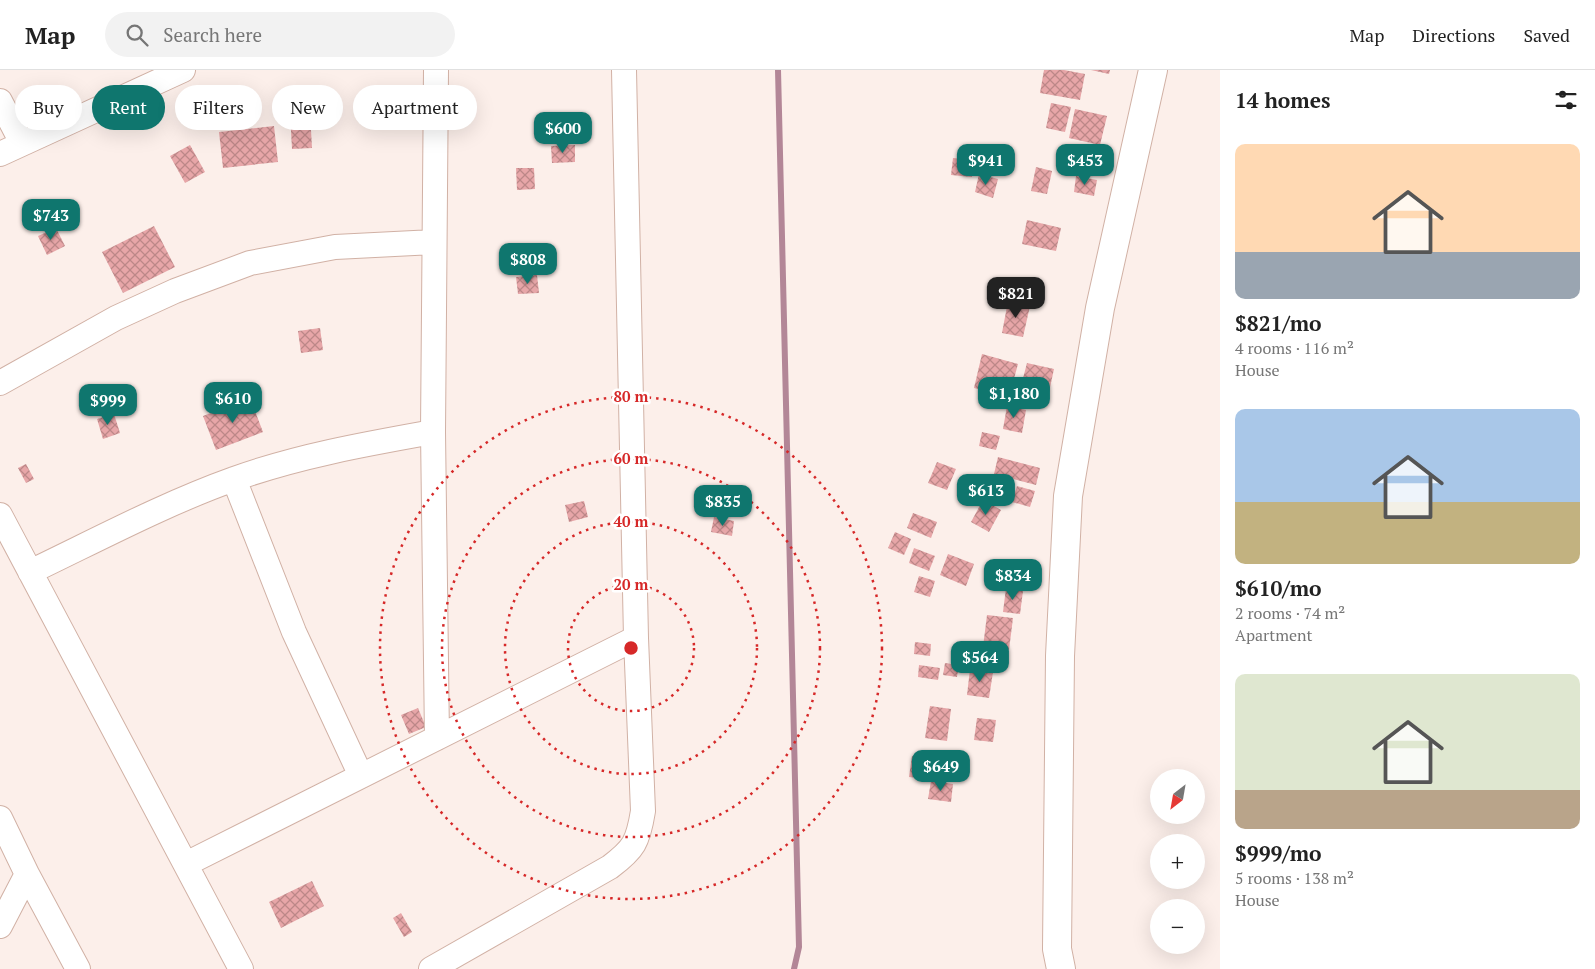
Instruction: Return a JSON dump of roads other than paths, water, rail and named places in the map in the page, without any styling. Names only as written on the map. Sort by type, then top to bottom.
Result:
[{"type":"highway","points":[[1061,969],[1056,949],[1059,665],[1068,496],[1100,308],[1153,70]]},
{"type":"street","points":[[0,154],[183,70]]},
{"type":"street","points":[[436,70],[433,432],[437,738]]},
{"type":"street","points":[[431,969],[610,868],[630,852],[640,830],[643,811],[636,638],[624,70]]},
{"type":"street","points":[[0,100],[22,143]]},
{"type":"street","points":[[0,383],[116,318],[175,291],[250,263],[335,247],[434,242]]},
{"type":"street","points":[[30,572],[140,520],[234,479],[330,451],[433,432]]},
{"type":"street","points":[[234,479],[294,632],[361,776]]},
{"type":"street","points":[[0,515],[241,969]]},
{"type":"street","points":[[186,864],[636,638]]},
{"type":"street","points":[[0,818],[27,874],[78,969]]},
{"type":"street","points":[[0,926],[27,874]]},
{"type":"waterway","points":[[778,70],[799,947],[794,969]]}]
